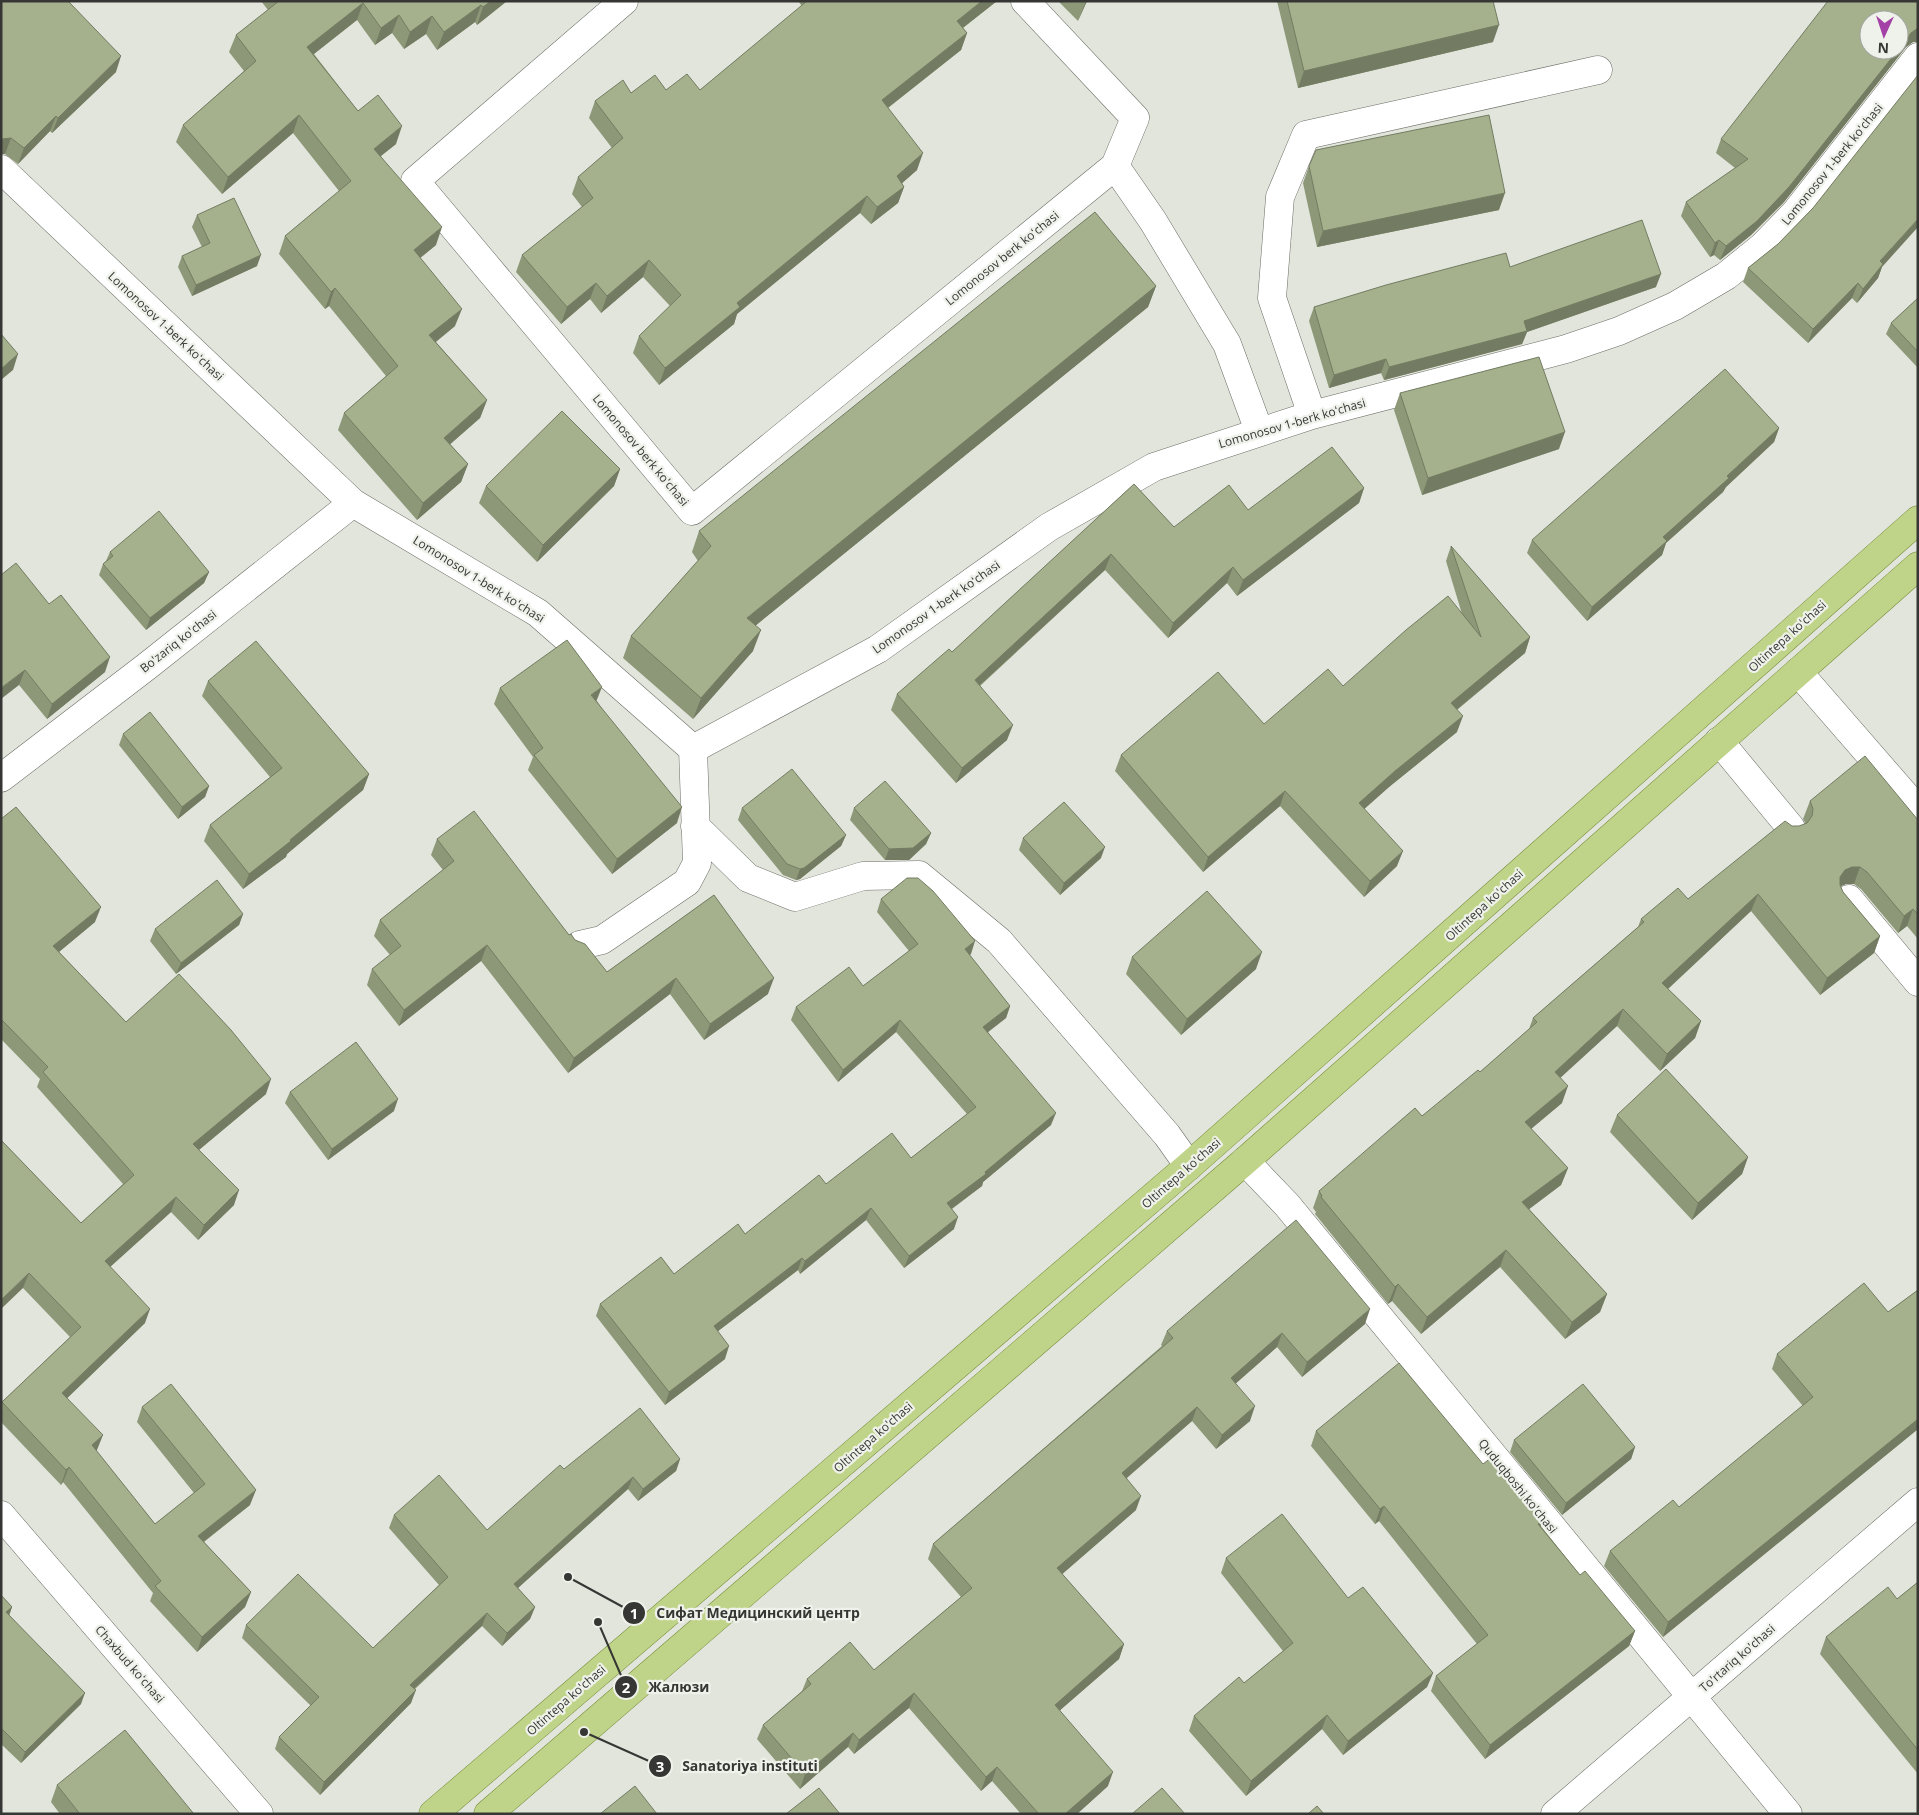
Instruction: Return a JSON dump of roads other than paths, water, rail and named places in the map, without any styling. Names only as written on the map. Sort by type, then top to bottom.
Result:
[{"type":"main road","name":"Oltintepa ko'chasi","points":[[433,1814],[1190,1166],[1918,520]]},
{"type":"main road","points":[[488,1814],[1244,1162],[1918,566]]},
{"type":"main road","points":[[1223,1136],[1244,1162]]},
{"type":"street","name":"Lomonosov berk koʻchasi","points":[[624,1],[415,182],[692,511],[1115,166],[1135,118],[1025,1]]},
{"type":"street","name":"Lomonosov 1-berk koʻchasi","points":[[1,170],[353,503],[538,613],[693,749],[878,649],[1049,527],[1154,466],[1312,415],[1566,349],[1619,331],[1675,306],[1726,276],[1762,247],[1783,226],[1918,58]]},
{"type":"street","points":[[1312,415],[1272,298],[1280,198],[1306,135],[1598,70]]},
{"type":"street","points":[[1115,166],[1153,222],[1227,344],[1259,431]]},
{"type":"street","name":"Bo'zariq ko'chasi","points":[[1,778],[146,667],[353,503]]},
{"type":"street","points":[[1798,672],[1918,810]]},
{"type":"street","points":[[1720,741],[1791,828]]},
{"type":"street","points":[[580,945],[602,940],[687,882],[697,863],[693,749]]},
{"type":"street","points":[[696,826],[748,878],[795,897],[864,876],[919,875],[999,941],[1167,1135],[1190,1166]]},
{"type":"street","points":[[1849,899],[1918,982]]},
{"type":"street","name":"Quduqboshi ko'chasi","points":[[1244,1162],[1286,1205],[1788,1814]]},
{"type":"street","name":"To'rtariq ko'chasi","points":[[1555,1814],[1918,1502]]},
{"type":"street","name":"Chaxbud koʻchasi","points":[[1,1515],[260,1814]]},
{"type":"place","name":"Сифат Медицинский центр","points":[[568,1577]]},
{"type":"place","name":"Жалюзи","points":[[598,1622]]},
{"type":"place","name":"Sanatoriya instituti","points":[[584,1732]]}]
